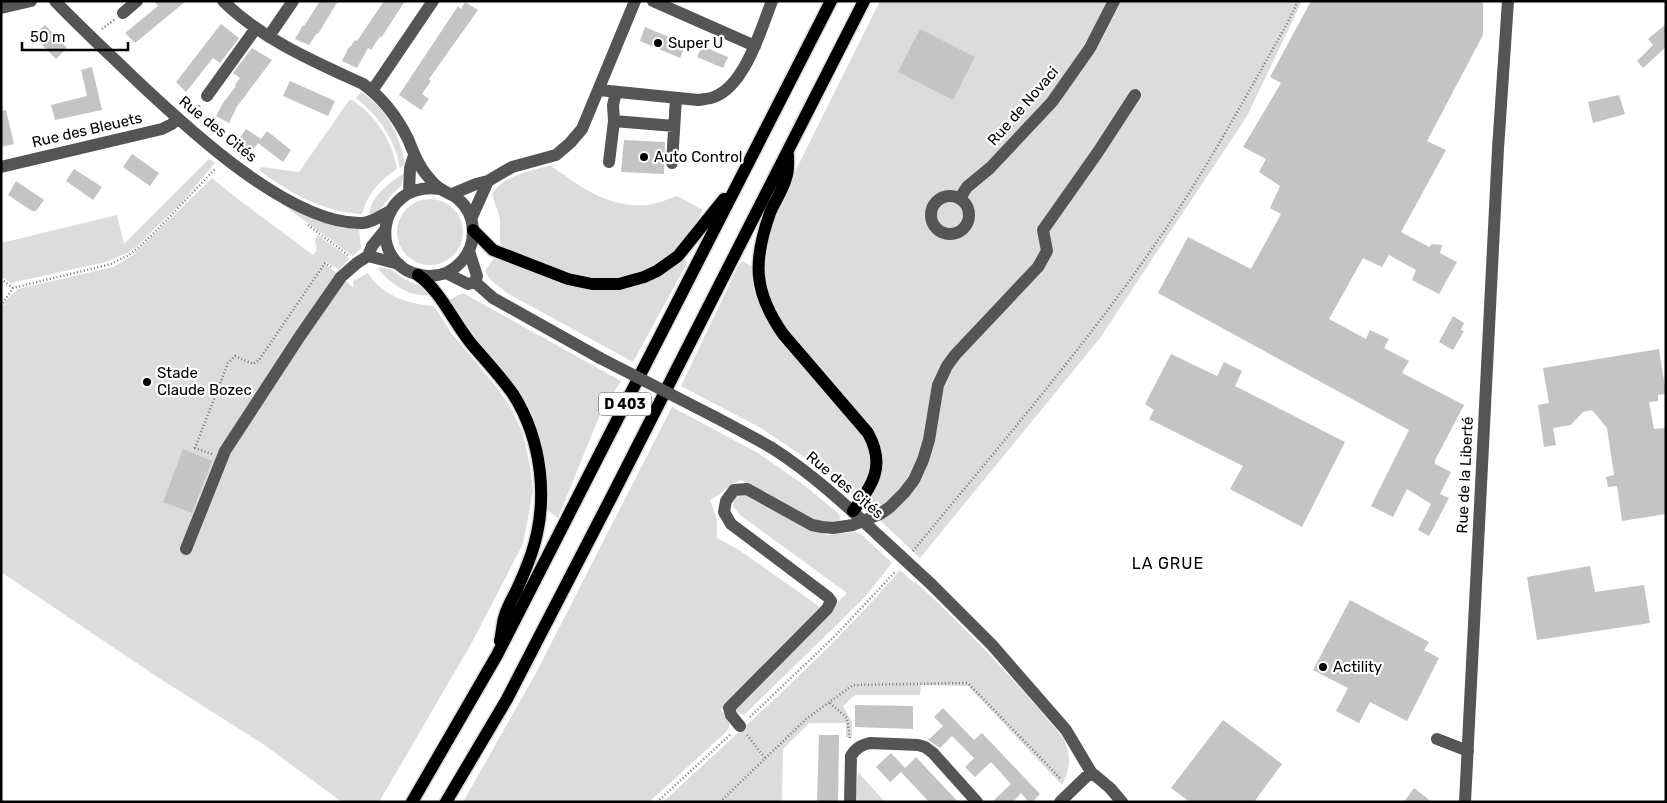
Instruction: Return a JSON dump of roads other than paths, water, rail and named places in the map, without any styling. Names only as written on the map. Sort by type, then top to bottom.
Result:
[{"type":"main road","name":"D 403","points":[[412,802],[497,655],[831,1]]},
{"type":"main road","name":"D 403","points":[[446,802],[507,699],[864,1]]},
{"type":"main road","points":[[789,149],[787,177],[771,212],[760,247],[758,268],[761,290],[774,320],[783,334],[868,433],[874,444],[877,459],[874,478],[864,496],[852,511]]},
{"type":"main road","points":[[472,224],[493,250],[568,279],[599,285],[630,282],[657,271],[678,256],[742,175]]},
{"type":"main road","points":[[418,275],[435,290],[459,328],[512,394],[530,431],[540,466],[541,494],[538,528],[523,578],[505,615],[497,655]]},
{"type":"street","points":[[1,8],[31,1]]},
{"type":"street","name":"Rue des Cités","points":[[55,1],[176,118],[225,157],[280,196],[332,218],[363,223],[370,222],[390,211]]},
{"type":"street","points":[[123,13],[137,1]]},
{"type":"street","points":[[223,1],[256,28],[291,51],[363,84],[372,91],[386,104],[400,125],[425,173],[440,189]]},
{"type":"street","points":[[269,36],[294,1]]},
{"type":"street","points":[[372,91],[433,1]]},
{"type":"street","points":[[452,194],[488,181],[512,167],[556,155],[570,144],[582,129],[635,1]]},
{"type":"street","points":[[653,1],[755,46]]},
{"type":"street","points":[[599,90],[698,100],[714,97],[727,90],[737,79],[755,46],[772,1]]},
{"type":"street","name":"Rue de Novaci","points":[[960,198],[967,187],[990,168],[1052,102],[1090,48],[1114,1]]},
{"type":"street","name":"Rue de la Liberté","points":[[1465,802],[1498,149],[1508,1]]},
{"type":"street","points":[[206,96],[256,28]]},
{"type":"street","points":[[610,162],[614,121],[613,105],[616,92]]},
{"type":"street","points":[[740,726],[731,715],[729,708],[827,609],[831,601],[731,524],[724,512],[726,501],[734,490],[747,489],[812,525],[833,528],[864,521],[880,514],[904,494],[914,480],[923,460],[929,440],[938,385],[947,366],[955,355],[1038,267],[1047,251],[1043,230],[1098,152],[1135,95]]},
{"type":"street","points":[[672,163],[676,98]]},
{"type":"street","name":"Rue des Bleuets","points":[[1,167],[162,129],[172,124],[176,118]]},
{"type":"street","points":[[614,121],[674,126]]},
{"type":"street","points":[[414,155],[410,168],[409,192],[424,188],[440,189],[452,194],[464,205],[472,224]]},
{"type":"street","points":[[385,230],[388,248],[404,269],[418,275],[437,276],[446,273],[459,264],[469,252],[472,244],[472,224],[488,181]]},
{"type":"street","name":"Rue des Cités","points":[[385,230],[390,211],[398,200],[409,192]]},
{"type":"street","points":[[186,549],[225,451],[295,343],[341,277],[357,262],[368,256],[372,246],[385,230]]},
{"type":"street","points":[[469,252],[477,276],[475,282]]},
{"type":"street","points":[[368,256],[399,264]]},
{"type":"street","name":"Rue des Cités","points":[[446,273],[468,284],[475,282],[493,298],[600,358],[715,417],[779,453],[823,485],[931,584],[992,645],[1066,730],[1091,772],[1110,788],[1122,802]]},
{"type":"street","points":[[1437,739],[1468,751]]},
{"type":"street","points":[[850,802],[851,756],[855,749],[870,743],[925,747],[933,753],[977,802]]},
{"type":"street","points":[[1060,802],[1091,772]]},
{"type":"place","name":"Super U","points":[[658,43]]},
{"type":"place","name":"Auto Control","points":[[644,157]]},
{"type":"place","name":"Stade Claude Bozec","points":[[147,382]]},
{"type":"place","name":"Actility","points":[[1323,667]]},
{"type":"district","name":"LA GRUE","points":[[1168,563]]}]
